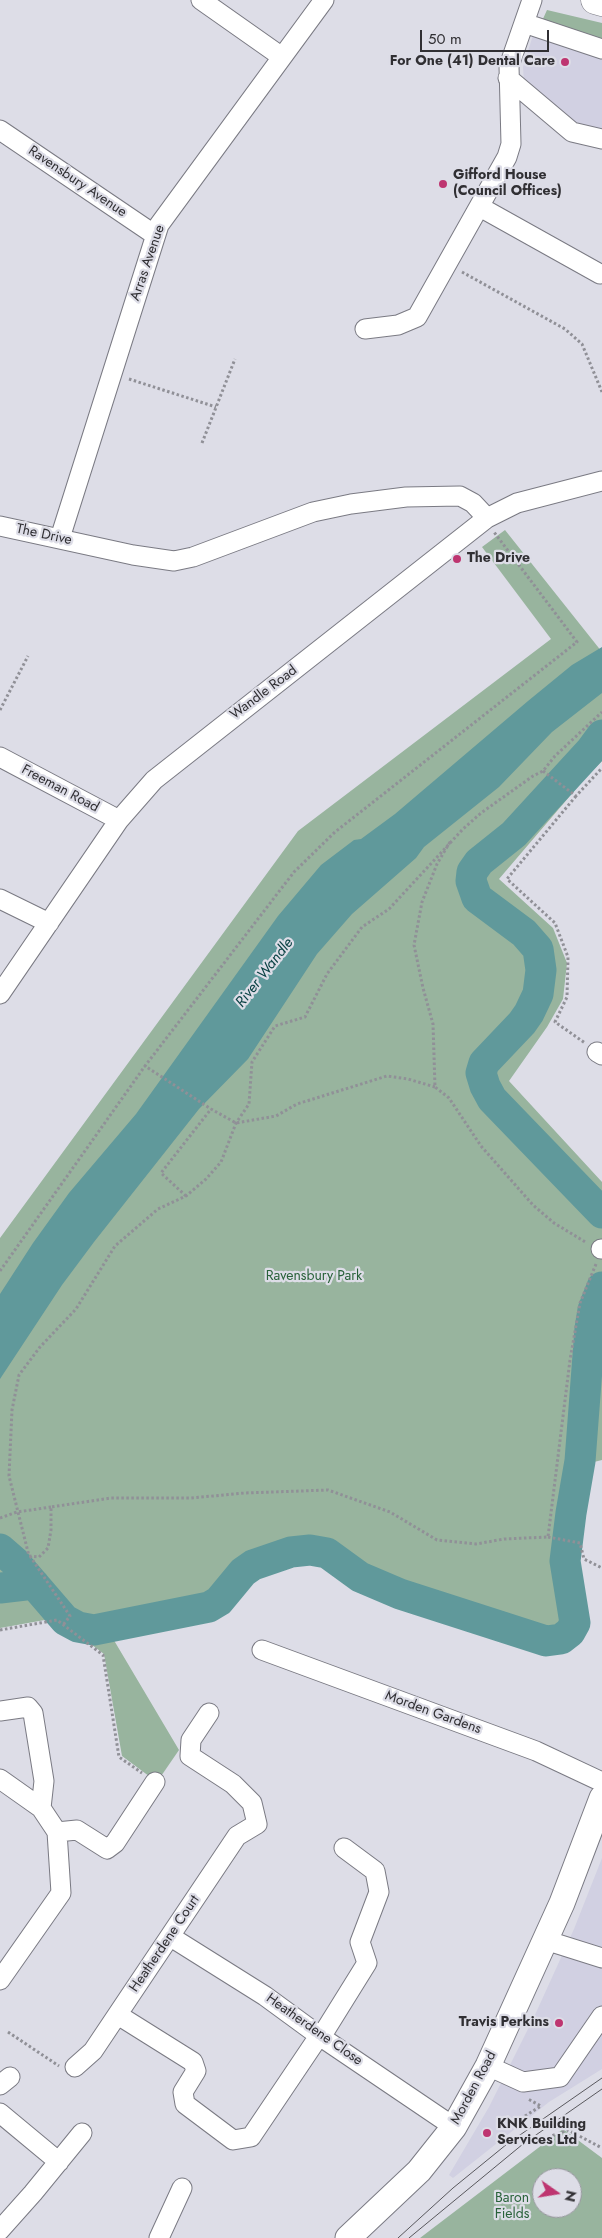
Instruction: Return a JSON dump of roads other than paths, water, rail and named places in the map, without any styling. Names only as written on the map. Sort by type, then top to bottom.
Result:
[{"type":"highway","points":[[595,0],[602,2]]},
{"type":"main road","name":"Morden Road","points":[[348,2238],[419,2171],[454,2127],[488,2066],[562,1903],[602,1798]]},
{"type":"street","points":[[201,0],[282,57]]},
{"type":"street","name":"Arras Avenue","points":[[60,538],[159,225],[324,0]]},
{"type":"street","points":[[365,329],[398,325],[417,317],[507,157],[511,144],[509,66],[532,0]]},
{"type":"street","points":[[524,23],[602,49]]},
{"type":"street","points":[[508,78],[572,132],[602,139]]},
{"type":"street","name":"Ravensbury Avenue","points":[[0,130],[155,235]]},
{"type":"street","points":[[480,207],[600,274]]},
{"type":"street","name":"Wandle Road","points":[[0,994],[119,820],[142,792],[161,773],[487,518],[517,504],[602,481]]},
{"type":"street","name":"The Drive","points":[[0,526],[174,561],[193,557],[313,512],[351,504],[406,497],[460,496],[473,503],[487,518]]},
{"type":"street","name":"Freeman Road","points":[[0,757],[119,820]]},
{"type":"street","points":[[0,899],[49,923]]},
{"type":"street","name":"Morden Gardens","points":[[262,1650],[536,1751],[602,1782]]},
{"type":"street","points":[[0,1711],[28,1708],[33,1713],[44,1781],[41,1808]]},
{"type":"street","name":"Heatherdene Court","points":[[75,2066],[93,2051],[237,1836],[257,1824],[252,1803],[233,1784],[190,1756],[191,1740],[209,1713]]},
{"type":"street","points":[[0,1779],[41,1808],[57,1832],[61,1894],[0,1980]]},
{"type":"street","points":[[57,1832],[77,1830],[107,1849],[115,1844],[155,1782]]},
{"type":"street","points":[[118,2015],[194,2062],[196,2072],[183,2092],[185,2104],[233,2140],[252,2136],[367,1963],[360,1942],[379,1892],[376,1872],[344,1848]]},
{"type":"street","name":"Heatherdene Close","points":[[171,1937],[265,1996],[320,2036],[454,2127]]},
{"type":"street","points":[[545,1940],[602,1958]]},
{"type":"street","points":[[488,2066],[523,2082],[560,2077],[602,2016]]},
{"type":"street","points":[[0,2113],[59,2162]]},
{"type":"street","points":[[0,2230],[82,2133]]},
{"type":"street","points":[[159,2238],[182,2188]]},
{"type":"water","name":"River Wandle","points":[[602,647],[602,693],[552,732],[499,787],[424,847],[416,858],[352,914],[317,954],[248,1059],[199,1109],[94,1242],[62,1285],[0,1379],[0,1294],[33,1243],[69,1193],[136,1114],[278,916],[321,865],[354,840],[361,839],[395,814],[572,665]]},
{"type":"waterway","points":[[602,735],[591,750],[514,834],[479,862],[472,872],[471,881],[477,898],[524,933],[538,949],[541,970],[538,994],[529,1013],[484,1063],[481,1073],[485,1086],[492,1099],[602,1213]]},
{"type":"waterway","points":[[0,1549],[15,1562],[65,1620],[78,1627],[94,1630],[209,1607],[219,1601],[243,1572],[253,1565],[291,1552],[310,1550],[327,1553],[360,1577],[400,1594],[546,1641],[561,1639],[570,1632],[575,1623],[565,1561],[580,1461],[590,1329],[593,1310],[602,1287]]},
{"type":"waterway","points":[[0,1588],[34,1584]]},
{"type":"tram line","points":[[398,2238],[453,2188],[507,2144],[602,2078]]},
{"type":"tram line","points":[[409,2238],[523,2144],[602,2089]]},
{"type":"place","name":"For One (41) Dental Care","points":[[565,62]]},
{"type":"place","name":"Gifford House (Council Offices)","points":[[443,184]]},
{"type":"place","name":"The Drive","points":[[457,559]]},
{"type":"place","name":"Travis Perkins","points":[[559,2023]]},
{"type":"place","name":"KNK Building Services Ltd","points":[[487,2133]]},
{"type":"park label","name":"Ravensbury Park","points":[[314,1277]]},
{"type":"park label","name":"Baron Fields","points":[[512,2208]]}]
